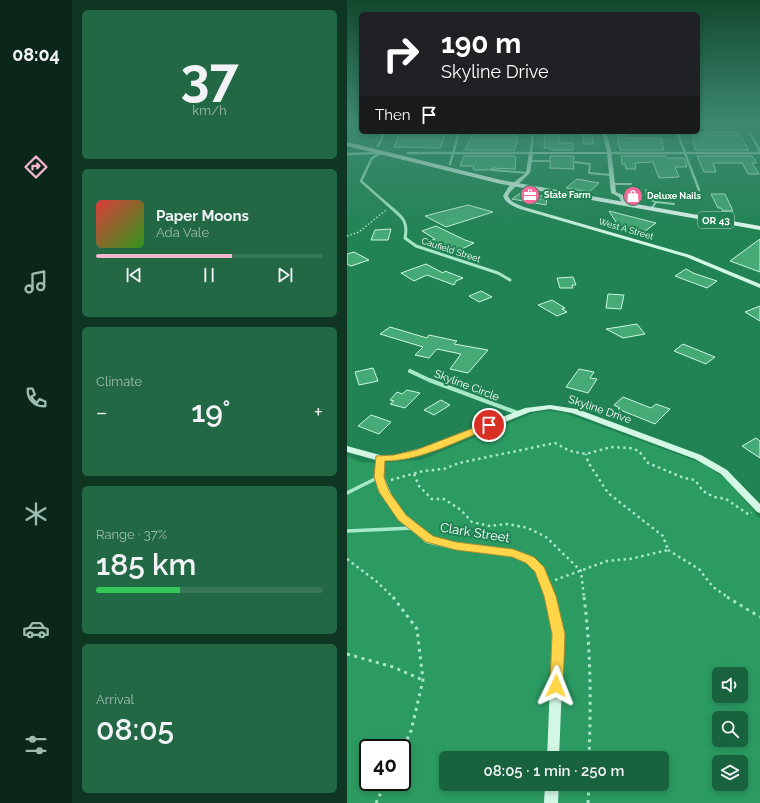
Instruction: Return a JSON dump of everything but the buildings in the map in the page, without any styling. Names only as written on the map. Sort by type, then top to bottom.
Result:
[{"type":"main road","name":"OR 43","points":[[418,161],[515,184],[760,228]]},
{"type":"street","name":"Caufield Street","points":[[370,161],[361,178],[361,181],[405,221],[407,228],[405,238],[411,243],[498,274],[510,280]]},
{"type":"street","points":[[515,184],[528,173],[530,161]]},
{"type":"street","points":[[610,161],[614,193],[621,196],[625,204]]},
{"type":"street","points":[[689,161],[699,190]]},
{"type":"street","name":"West A Street","points":[[515,184],[507,190],[505,197],[507,201],[517,207],[688,256],[760,286]]},
{"type":"street","name":"Skyline Circle","points":[[410,371],[436,383],[518,413]]},
{"type":"street","name":"Skyline Drive","points":[[347,449],[380,458],[394,458],[432,448],[518,413],[538,408],[564,409],[684,451],[724,472],[758,511]]},
{"type":"street","points":[[380,458],[380,480]]},
{"type":"street","name":"Clark Street","points":[[380,480],[395,508],[414,528],[430,540],[456,546],[513,553],[530,560],[540,570],[559,634],[553,751]]},
{"type":"street","points":[[551,803],[552,791]]},
{"type":"lane","points":[[534,161],[549,163]]},
{"type":"lane","points":[[575,162],[590,164],[589,173],[594,175],[611,175]]},
{"type":"lane","points":[[492,170],[528,173]]},
{"type":"lane","points":[[613,184],[631,184]]},
{"type":"lane","points":[[646,190],[647,198],[656,202],[674,204]]},
{"type":"lane","points":[[651,208],[656,202]]},
{"type":"lane","points":[[347,493],[380,480]]},
{"type":"lane","points":[[347,531],[414,528]]},
{"type":"path","points":[[549,163],[549,171],[576,170]]},
{"type":"path","points":[[538,194],[549,196]]},
{"type":"path","points":[[529,206],[547,197],[539,200],[545,196],[552,198]]},
{"type":"path","points":[[533,201],[532,202],[536,203]]},
{"type":"path","points":[[347,236],[359,232],[390,207]]},
{"type":"path","points":[[380,480],[423,471],[444,469],[459,463],[539,444],[555,443],[570,451],[586,454],[611,447],[630,448],[639,451],[648,463],[684,478],[695,480],[703,491],[714,498],[726,498],[748,514],[758,511]]},
{"type":"path","points":[[586,454],[588,462],[597,474],[607,493],[663,536],[668,550],[699,569],[713,587],[734,602],[760,617]]},
{"type":"path","points":[[545,584],[607,561],[630,559],[668,550]]},
{"type":"path","points":[[347,559],[375,581],[399,603],[417,629],[423,680],[411,730],[407,739]]},
{"type":"path","points":[[347,654],[393,667],[423,680]]},
{"type":"path","points":[[376,803],[382,791]]},
{"type":"path","points":[[588,803],[589,791]]},
{"type":"green space","points":[[549,411],[564,413],[704,464],[730,482],[760,519],[760,803],[347,803],[347,456],[360,462],[374,463],[421,460],[534,413]]},
{"type":"place","name":"State Farm","points":[[530,195]]},
{"type":"place","name":"Deluxe Nails","points":[[633,196]]},
{"type":"route","points":[[489,425],[419,452],[394,458],[380,458],[378,465],[379,477],[384,492],[402,517],[430,540],[456,546],[513,553],[530,560],[540,570],[550,596],[559,634],[556,686]]}]
